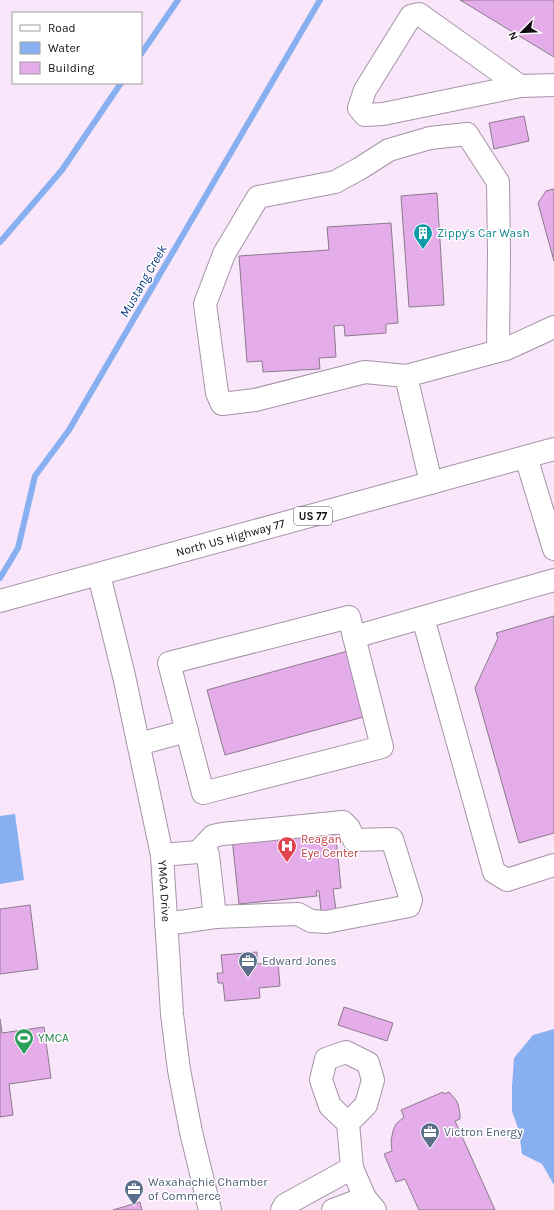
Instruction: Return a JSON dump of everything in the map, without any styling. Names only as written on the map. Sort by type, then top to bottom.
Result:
[{"type":"street","points":[[520,86],[419,14],[411,16],[365,90],[359,108],[366,115],[383,114],[520,86],[554,85]]},
{"type":"street","points":[[498,352],[498,182],[467,134],[430,138],[389,150],[359,169],[334,182],[258,197],[224,254],[205,304],[217,393],[222,404],[255,400],[365,372],[406,376],[498,352],[554,328]]},
{"type":"street","points":[[406,376],[431,483]]},
{"type":"street","name":"North US Highway 77","points":[[0,602],[554,449]]},
{"type":"street","points":[[526,457],[554,549]]},
{"type":"street","name":"YMCA Drive","points":[[99,575],[124,676],[162,855],[172,1014],[178,1070],[210,1210]]},
{"type":"street","points":[[354,637],[554,580]]},
{"type":"street","points":[[349,617],[354,637],[382,747],[203,793],[169,663],[349,617]]},
{"type":"street","points":[[423,618],[494,872],[507,880],[554,865]]},
{"type":"street","points":[[139,744],[187,731]]},
{"type":"street","points":[[166,924],[215,917],[298,914],[311,921],[326,922],[409,906],[411,900],[392,839],[354,840],[349,828],[343,822],[222,834],[213,836],[198,852]]},
{"type":"street","points":[[162,855],[198,852],[208,855],[215,917]]},
{"type":"street","points":[[333,1210],[370,1204],[352,1168],[348,1123]]},
{"type":"street","points":[[282,1210],[285,1205],[352,1168]]},
{"type":"water","points":[[15,814],[24,880],[0,884],[0,816]]},
{"type":"water","points":[[554,1029],[554,1185],[542,1164],[522,1154],[519,1131],[512,1111],[512,1087],[514,1058],[533,1035]]},
{"type":"building","points":[[460,0],[554,0],[554,57]]},
{"type":"building","points":[[524,116],[529,141],[494,149],[489,123]]},
{"type":"building","points":[[554,189],[554,261],[538,203],[546,191]]},
{"type":"building","name":"Zippy's Car Wash","points":[[437,193],[444,305],[409,307],[401,196]]},
{"type":"building","points":[[391,223],[398,323],[386,324],[386,333],[345,336],[344,325],[334,326],[336,357],[319,358],[320,369],[263,372],[262,361],[247,362],[239,256],[329,250],[327,227]]},
{"type":"building","points":[[554,616],[554,833],[519,843],[475,688],[498,638],[496,633]]},
{"type":"building","points":[[348,651],[367,716],[225,755],[207,690]]},
{"type":"building","name":"Reagan Eye Center","points":[[335,827],[341,888],[333,889],[336,910],[321,911],[319,891],[316,891],[317,896],[239,904],[232,838]]},
{"type":"building","points":[[30,905],[38,969],[0,974],[0,909]]},
{"type":"building","name":"Edward Jones","points":[[257,952],[257,964],[278,962],[280,986],[259,988],[260,998],[225,1001],[223,983],[218,983],[217,973],[223,973],[221,955]]},
{"type":"building","points":[[344,1007],[393,1023],[387,1041],[338,1025]]},
{"type":"building","name":"YMCA","points":[[0,1019],[2,1033],[44,1027],[51,1078],[9,1084],[13,1115],[0,1117]]},
{"type":"building","name":"Victron Energy","points":[[443,1092],[444,1094],[449,1092],[458,1104],[460,1119],[455,1121],[495,1210],[419,1210],[405,1179],[396,1182],[384,1154],[392,1151],[391,1141],[393,1131],[396,1124],[404,1117],[401,1110]]},
{"type":"building","name":"Waxahachie Chamber of Commerce","points":[[140,1202],[142,1210],[113,1210]]},
{"type":"waterway","points":[[142,53],[178,0]]},
{"type":"waterway","name":"Mustang Creek","points":[[0,578],[18,548],[35,476],[69,430],[320,0]]},
{"type":"waterway","points":[[0,242],[62,170],[120,84]]},
{"type":"place","name":"Zippy's Car Wash","points":[[423,250]]},
{"type":"place","name":"Reagan Eye Center","points":[[287,863]]},
{"type":"place","name":"Edward Jones","points":[[248,978]]},
{"type":"place","name":"YMCA","points":[[24,1055]]},
{"type":"place","name":"Victron Energy","points":[[430,1149]]},
{"type":"place","name":"Waxahachie Chamber of Commerce","points":[[134,1206]]}]
